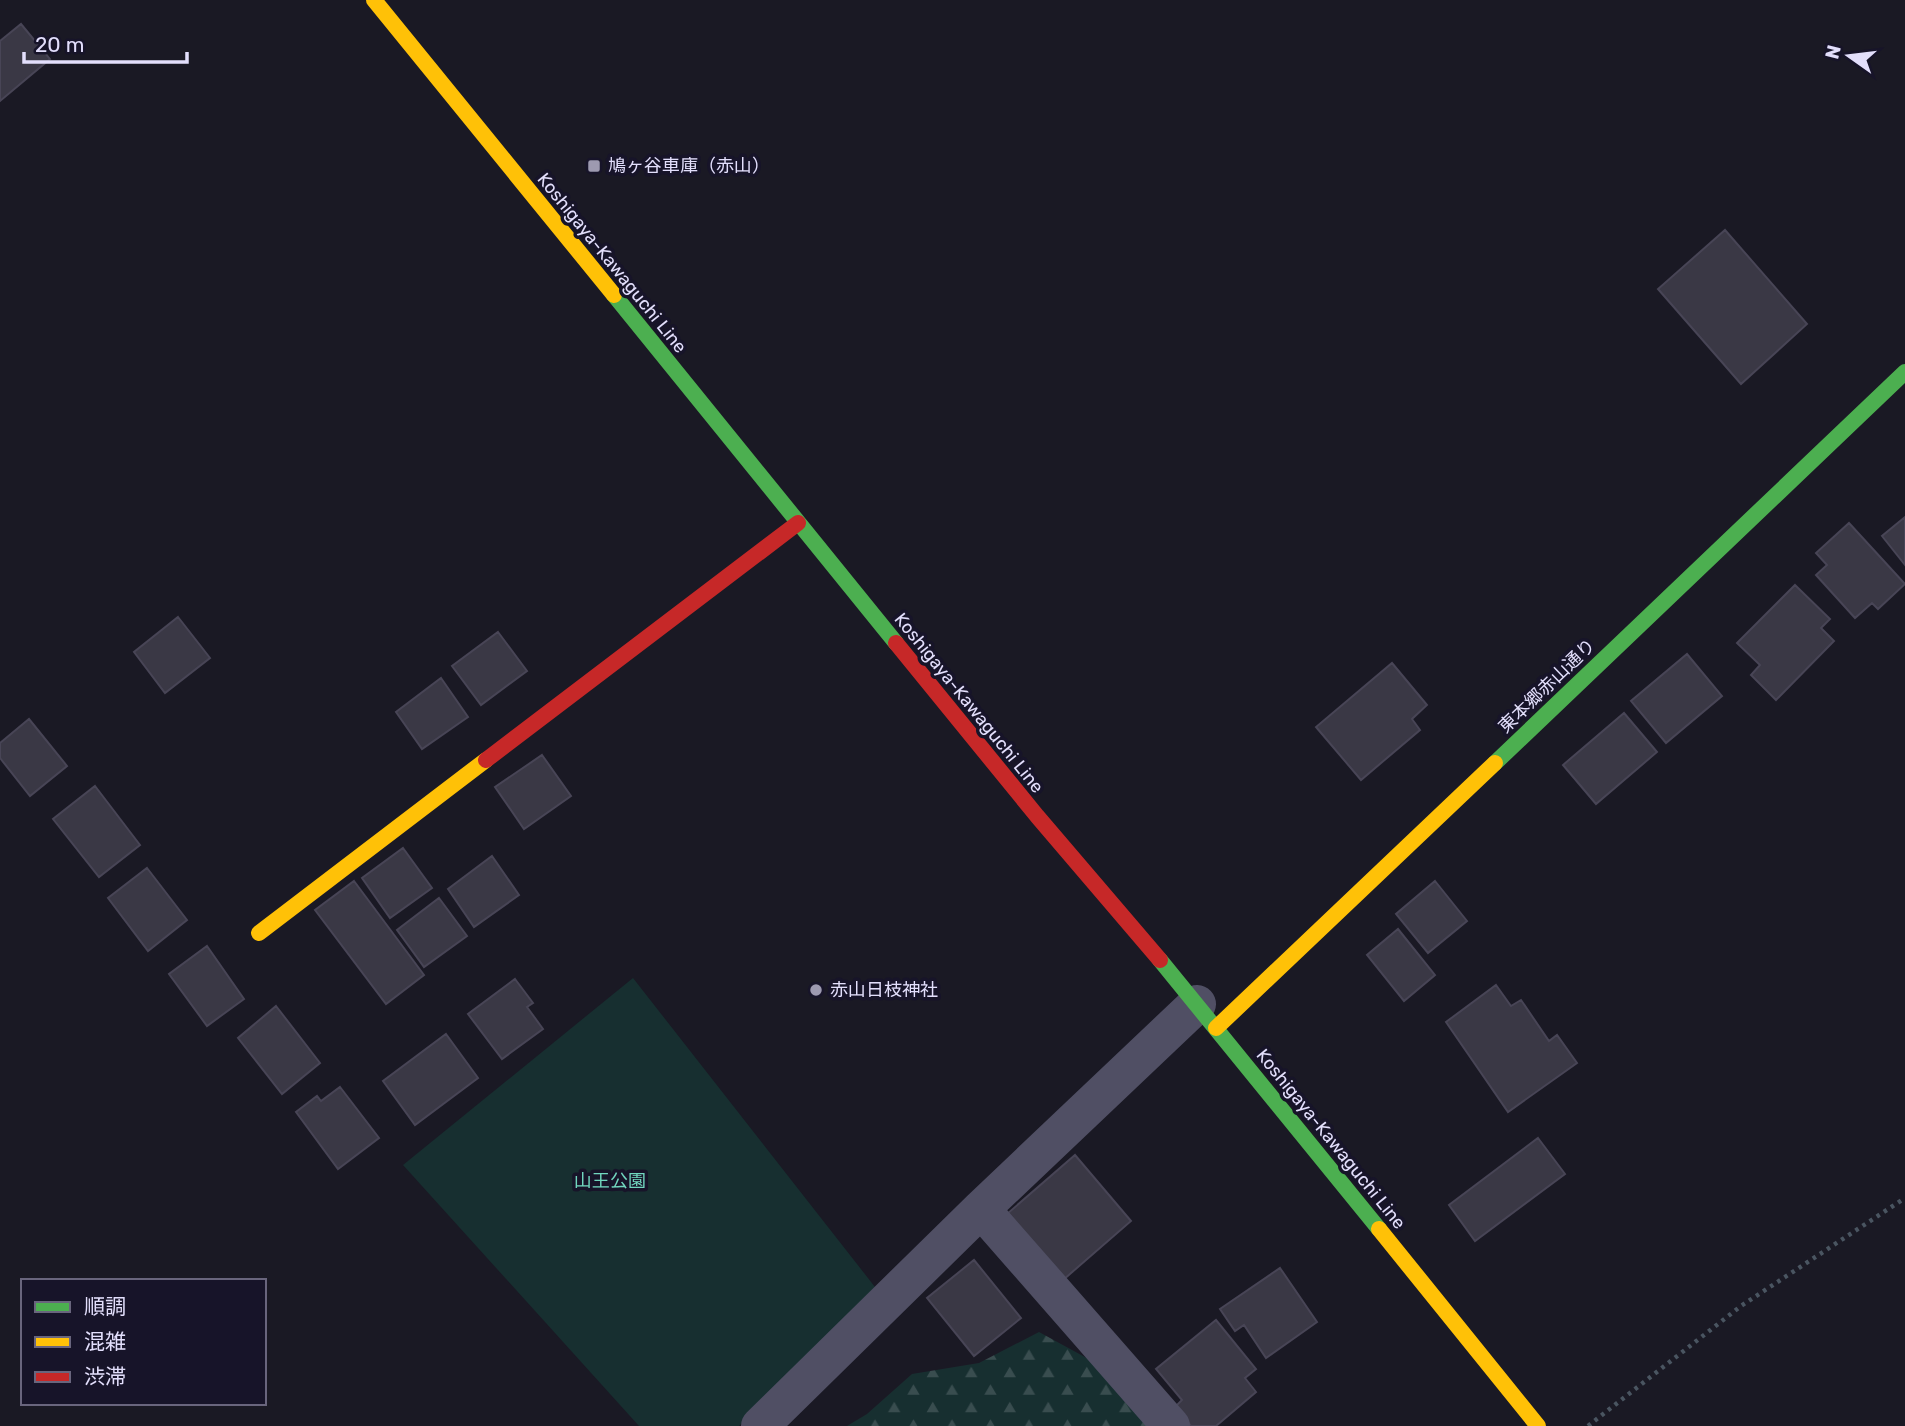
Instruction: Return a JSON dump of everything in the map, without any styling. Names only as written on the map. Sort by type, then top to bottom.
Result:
[{"type":"main road","name":"Koshigaya-Kawaguchi Line","points":[[374,0],[1037,816],[1207,1016],[1538,1426]]},
{"type":"main road","name":"東本郷赤山通り","points":[[1207,1016],[1905,372]]},
{"type":"main road","points":[[259,933],[798,523]]},
{"type":"street","points":[[760,1426],[981,1209],[1207,1016]]},
{"type":"street","points":[[981,1209],[1171,1426]]},
{"type":"path","points":[[1588,1426],[1741,1306],[1905,1198]]},
{"type":"green space","name":"山王公園","points":[[633,978],[875,1287],[739,1426],[639,1426],[403,1165]]},
{"type":"green space","points":[[1039,1332],[1105,1368],[1154,1426],[847,1426],[867,1414],[912,1374],[979,1363]]},
{"type":"building","points":[[21,24],[50,59],[0,101],[0,41]]},
{"type":"building","points":[[1725,230],[1807,324],[1741,384],[1658,289]]},
{"type":"building","points":[[1905,517],[1905,565],[1882,536]]},
{"type":"building","points":[[1849,523],[1905,584],[1878,609],[1872,603],[1855,618],[1816,575],[1827,565],[1816,553]]},
{"type":"building","points":[[1795,585],[1830,619],[1821,628],[1834,641],[1776,700],[1751,675],[1760,665],[1737,643]]},
{"type":"building","points":[[178,617],[210,658],[165,693],[134,652]]},
{"type":"building","points":[[498,632],[527,671],[481,705],[452,666]]},
{"type":"building","points":[[1687,654],[1722,696],[1666,743],[1631,701]]},
{"type":"building","points":[[1392,663],[1427,705],[1412,719],[1420,730],[1361,780],[1316,727]]},
{"type":"building","points":[[441,678],[468,717],[422,749],[396,712]]},
{"type":"building","points":[[1624,713],[1657,752],[1596,804],[1563,765]]},
{"type":"building","points":[[29,719],[67,766],[30,796],[0,758],[0,743]]},
{"type":"building","points":[[542,755],[571,796],[524,829],[495,787]]},
{"type":"building","points":[[95,786],[140,845],[99,877],[53,819]]},
{"type":"building","points":[[403,848],[432,888],[390,918],[362,878]]},
{"type":"building","points":[[492,856],[519,895],[474,927],[448,889]]},
{"type":"building","points":[[147,868],[187,920],[148,951],[108,898]]},
{"type":"building","points":[[354,881],[424,975],[386,1004],[315,910]]},
{"type":"building","points":[[1435,881],[1467,921],[1428,953],[1396,914]]},
{"type":"building","points":[[439,898],[467,936],[424,967],[397,930]]},
{"type":"building","points":[[1398,929],[1435,975],[1404,1001],[1367,955]]},
{"type":"building","points":[[207,946],[244,999],[207,1026],[169,974]]},
{"type":"building","points":[[515,979],[533,1003],[527,1007],[543,1029],[502,1059],[468,1014]]},
{"type":"building","points":[[1496,985],[1511,1006],[1521,1000],[1549,1041],[1557,1035],[1577,1063],[1508,1112],[1446,1022]]},
{"type":"building","points":[[276,1006],[320,1063],[282,1094],[238,1038]]},
{"type":"building","points":[[446,1034],[478,1078],[415,1125],[383,1081]]},
{"type":"building","points":[[340,1087],[379,1138],[338,1169],[296,1112],[317,1096],[321,1101]]},
{"type":"building","points":[[1538,1138],[1565,1174],[1475,1241],[1449,1205]]},
{"type":"building","points":[[1075,1155],[1131,1221],[1063,1280],[1007,1214]]},
{"type":"building","points":[[974,1260],[1021,1318],[974,1356],[927,1298]]},
{"type":"building","points":[[1280,1268],[1317,1322],[1266,1358],[1244,1325],[1235,1331],[1220,1309]]},
{"type":"building","points":[[1216,1320],[1256,1369],[1245,1378],[1256,1392],[1216,1426],[1191,1426],[1175,1407],[1182,1400],[1156,1369]]},
{"type":"traffic: fast","points":[[614,295],[896,643]]},
{"type":"traffic: fast","points":[[1495,763],[1905,372]]},
{"type":"traffic: fast","points":[[1160,960],[1379,1229]]},
{"type":"traffic: slow","points":[[374,0],[614,295]]},
{"type":"traffic: slow","points":[[259,933],[486,760]]},
{"type":"traffic: slow","points":[[1216,1028],[1495,763]]},
{"type":"traffic: slow","points":[[1379,1229],[1538,1426]]},
{"type":"traffic: jam","points":[[486,760],[798,523]]},
{"type":"traffic: jam","points":[[896,643],[1037,816],[1160,960]]},
{"type":"place","name":"鳩ヶ谷車庫（赤山）","points":[[594,166]]},
{"type":"place","name":"赤山日枝神社","points":[[816,990]]}]
